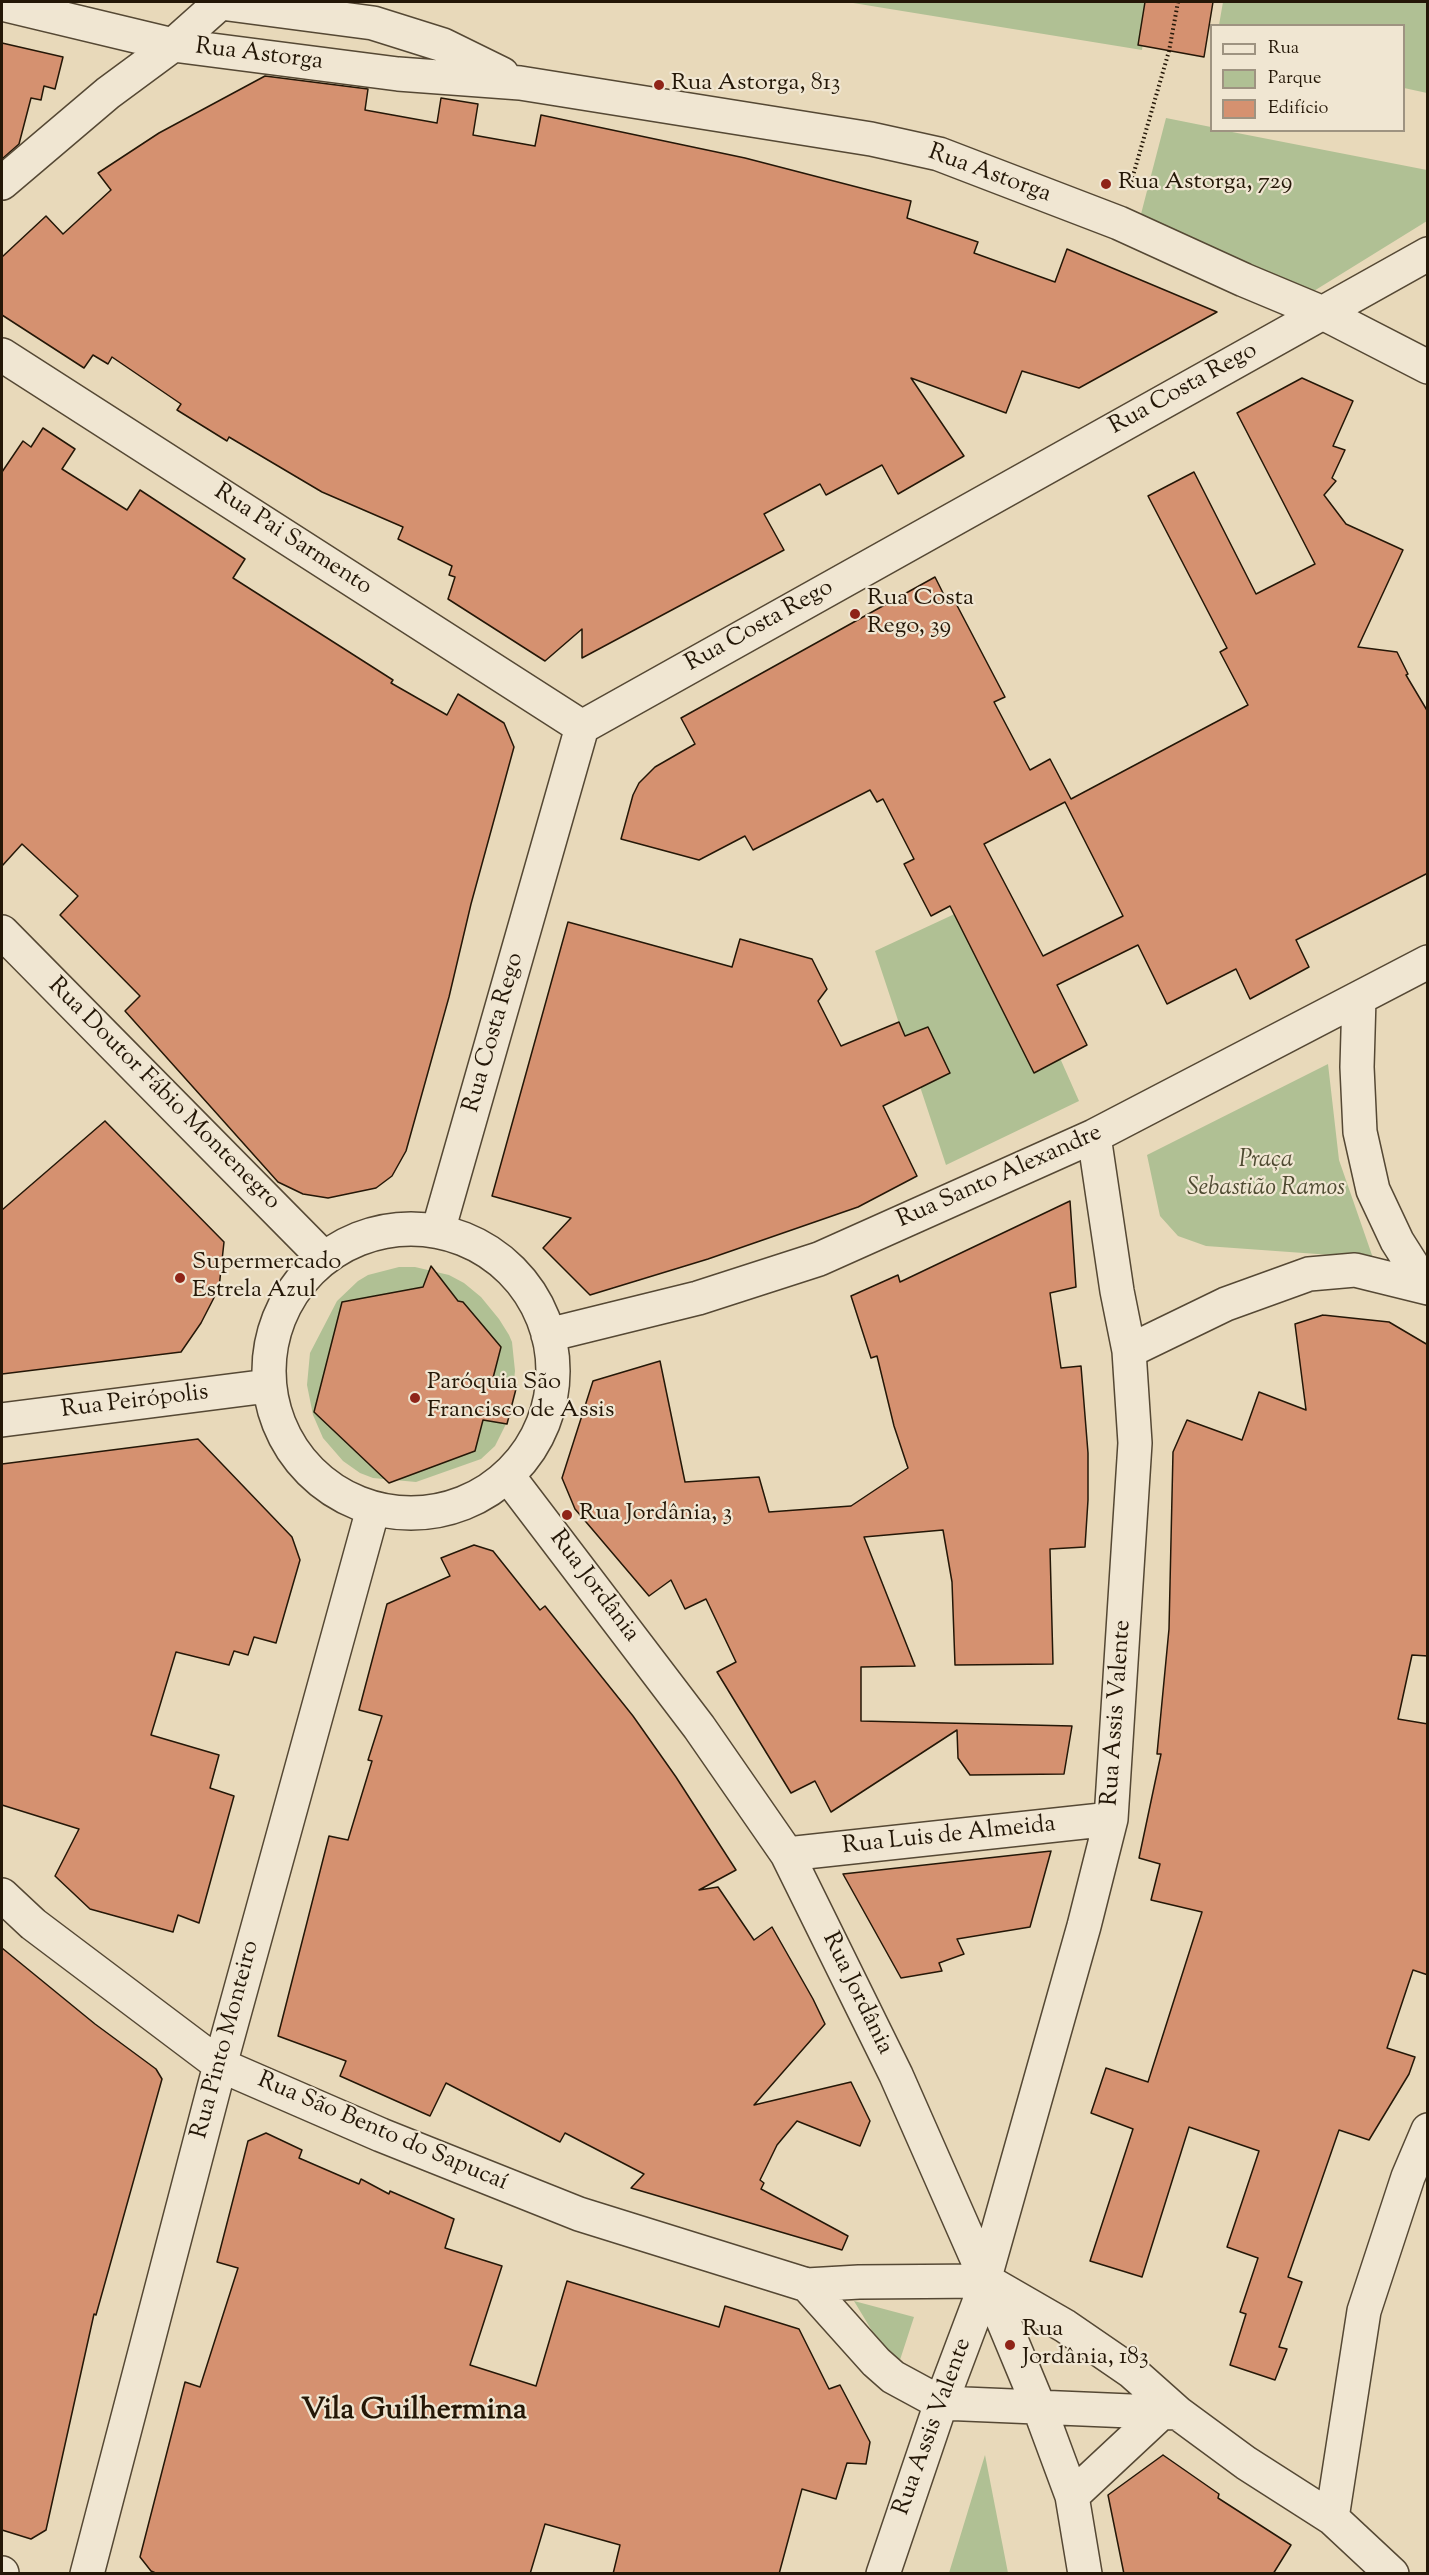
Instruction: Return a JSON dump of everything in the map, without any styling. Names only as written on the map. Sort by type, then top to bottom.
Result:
[{"type":"street","points":[[2,183],[108,93],[173,45],[216,2]]},
{"type":"street","name":"Rua Astorga","points":[[216,2],[373,23],[443,45],[520,83]]},
{"type":"street","name":"Rua Astorga","points":[[2,4],[173,45],[398,74],[520,83],[871,139],[939,154],[1119,223],[1323,313],[1428,367]]},
{"type":"street","name":"Rua Costa Rego","points":[[438,1231],[582,727],[1428,254]]},
{"type":"street","name":"Rua Pai Sarmento","points":[[2,355],[582,727]]},
{"type":"street","name":"Rua Doutor Fábio Montenegro","points":[[2,932],[324,1258]]},
{"type":"street","name":"Rua Santo Alexandre","points":[[548,1335],[698,1298],[819,1260],[1094,1136],[1428,962]]},
{"type":"street","points":[[1359,998],[1357,1067],[1360,1132],[1373,1190],[1397,1241],[1427,1288]]},
{"type":"street","name":"Rua Assis Valente","points":[[883,2574],[986,2279],[1084,1926],[1111,1819],[1135,1443],[1129,1351],[1117,1291],[1094,1136]]},
{"type":"street","points":[[398,1229],[438,1231],[476,1245],[508,1268],[533,1298],[548,1335],[553,1373],[548,1412],[532,1446],[508,1476],[467,1502],[421,1514],[373,1509],[334,1491],[302,1463],[279,1427],[268,1386],[272,1337],[291,1293],[324,1258],[358,1238],[398,1229]]},
{"type":"street","points":[[1129,1351],[1226,1304],[1309,1274],[1355,1270],[1427,1288]]},
{"type":"street","name":"Rua Peirópolis","points":[[2,1420],[268,1386]]},
{"type":"street","name":"Rua Jordânia","points":[[508,1476],[699,1726],[787,1854],[896,2075],[986,2279],[1039,2407],[1072,2496],[1085,2574]]},
{"type":"street","name":"Rua Pinto Monteiro","points":[[87,2574],[220,2065],[373,1509]]},
{"type":"street","name":"Rua Luis de Almeida","points":[[787,1854],[1111,1819]]},
{"type":"street","name":"Rua São Bento do Sapucaí","points":[[2,1895],[33,1924],[220,2065],[381,2135],[579,2214],[807,2285]]},
{"type":"street","points":[[1332,2518],[1364,2310],[1408,2177],[1428,2130]]},
{"type":"street","points":[[807,2285],[986,2279],[1065,2326],[1132,2372],[1170,2412],[1332,2518],[1392,2574]]},
{"type":"street","points":[[807,2285],[885,2370],[893,2377],[941,2403],[1170,2412]]},
{"type":"street","points":[[1072,2496],[1170,2412]]},
{"type":"path","points":[[1119,223],[1169,51],[1178,2]]},
{"type":"green space","points":[[847,2],[1148,2],[1142,50]]},
{"type":"green space","points":[[1223,2],[1427,2],[1427,93],[1405,88],[1405,24],[1219,24]]},
{"type":"green space","points":[[1166,118],[1210,127],[1210,132],[1232,132],[1427,170],[1427,221],[1309,294],[1141,214]]},
{"type":"green space","points":[[989,898],[1079,1101],[946,1165],[875,951]]},
{"type":"green space","name":"Praça Sebastião Ramos","points":[[1328,1064],[1339,1160],[1373,1258],[1206,1246],[1178,1236],[1160,1216],[1147,1155]]},
{"type":"green space","name":"Paróquia São Francisco de Assis","points":[[399,1267],[415,1267],[449,1275],[464,1283],[481,1297],[509,1335],[512,1342],[515,1371],[510,1416],[495,1446],[481,1459],[416,1482],[373,1478],[360,1473],[343,1461],[323,1438],[313,1415],[307,1385],[310,1353],[337,1301],[358,1281],[368,1275]]},
{"type":"green space","points":[[854,2301],[914,2317],[899,2363],[889,2359]]},
{"type":"green space","points":[[985,2455],[1008,2573],[949,2573]]},
{"type":"building","points":[[1145,2],[1213,2],[1204,57],[1138,45]]},
{"type":"building","points":[[2,43],[63,57],[55,89],[44,86],[41,100],[31,98],[19,144],[2,159]]},
{"type":"building","points":[[265,76],[368,89],[365,110],[437,123],[441,98],[478,104],[473,135],[535,146],[541,115],[745,158],[911,201],[907,218],[978,242],[974,253],[1055,282],[1067,249],[1217,312],[1079,388],[1022,371],[1006,413],[911,378],[964,456],[898,494],[882,465],[826,495],[820,484],[764,514],[784,550],[582,658],[582,629],[545,661],[448,599],[455,577],[449,575],[452,566],[398,539],[403,527],[322,492],[229,437],[227,441],[177,410],[181,404],[112,357],[108,364],[93,355],[84,368],[2,315],[2,257],[46,216],[63,234],[111,190],[98,173],[159,133]]},
{"type":"building","points":[[1302,378],[1353,401],[1333,446],[1345,450],[1332,478],[1336,481],[1324,495],[1346,524],[1403,550],[1358,647],[1397,652],[1408,674],[1406,675],[1428,712],[1428,873],[1296,940],[1309,967],[1250,999],[1236,969],[1167,1004],[1138,945],[1057,985],[1087,1045],[1034,1073],[950,906],[931,916],[904,864],[914,859],[883,799],[877,802],[870,790],[753,850],[745,836],[699,860],[621,839],[633,795],[639,783],[655,767],[695,744],[681,718],[935,577],[945,597],[951,594],[1005,697],[994,702],[1030,770],[1050,759],[1071,799],[1248,705],[1220,652],[1227,648],[1148,496],[1194,472],[1256,594],[1315,564],[1237,413]],"holes":[[[1065,802],[1123,916],[1043,956],[984,844]]]},
{"type":"building","points":[[43,428],[75,449],[62,469],[127,510],[140,490],[245,559],[233,578],[393,680],[391,683],[447,715],[458,694],[504,723],[514,747],[471,904],[449,997],[406,1151],[392,1176],[376,1188],[328,1198],[303,1194],[278,1182],[125,1011],[140,996],[60,915],[78,896],[22,844],[2,866],[2,472],[23,441],[31,447]]},
{"type":"building","points":[[568,922],[732,967],[740,939],[812,959],[827,989],[818,1001],[841,1046],[899,1022],[905,1036],[928,1027],[950,1073],[883,1106],[917,1176],[858,1207],[708,1259],[590,1295],[543,1248],[571,1218],[492,1196]]},
{"type":"building","points":[[105,1121],[224,1242],[219,1288],[201,1323],[181,1352],[2,1374],[2,1210]]},
{"type":"building","points":[[1070,1201],[1076,1287],[1050,1293],[1061,1368],[1081,1366],[1088,1453],[1088,1500],[1085,1547],[1050,1549],[1053,1664],[955,1665],[952,1582],[943,1530],[864,1537],[915,1666],[861,1667],[861,1721],[1072,1726],[1064,1774],[970,1775],[958,1758],[957,1730],[831,1812],[815,1781],[791,1793],[717,1672],[736,1662],[706,1599],[685,1609],[671,1580],[649,1596],[575,1509],[562,1478],[593,1381],[660,1361],[685,1482],[759,1477],[769,1512],[851,1506],[908,1468],[894,1426],[877,1356],[871,1358],[851,1296],[898,1275],[900,1282]]},
{"type":"building","name":"Paróquia São Francisco de Assis","points":[[431,1266],[458,1301],[463,1302],[501,1347],[493,1378],[517,1385],[507,1424],[483,1420],[475,1451],[389,1483],[314,1412],[342,1302],[423,1287]]},
{"type":"building","points":[[1323,1315],[1389,1322],[1428,1345],[1428,1656],[1412,1655],[1398,1719],[1428,1724],[1428,1975],[1413,1970],[1387,2048],[1415,2057],[1409,2074],[1369,2140],[1339,2130],[1288,2277],[1302,2282],[1279,2347],[1287,2349],[1275,2380],[1230,2365],[1246,2314],[1240,2312],[1258,2258],[1227,2247],[1259,2151],[1189,2127],[1142,2277],[1090,2261],[1133,2129],[1091,2113],[1106,2068],[1148,2082],[1202,1912],[1151,1900],[1160,1864],[1139,1858],[1161,1754],[1157,1754],[1169,1629],[1173,1452],[1187,1420],[1242,1440],[1259,1392],[1306,1410],[1295,1324]]},
{"type":"building","points":[[198,1439],[292,1537],[300,1560],[276,1643],[254,1637],[248,1655],[234,1651],[229,1665],[176,1652],[151,1735],[219,1755],[210,1788],[234,1796],[199,1923],[178,1915],[173,1932],[90,1909],[55,1876],[79,1829],[2,1805],[2,1464]]},
{"type":"building","points":[[474,1545],[493,1551],[540,1610],[545,1606],[633,1716],[676,1777],[736,1870],[699,1890],[718,1887],[754,1940],[772,1927],[813,1999],[825,2024],[754,2105],[851,2082],[870,2121],[860,2146],[797,2121],[777,2145],[760,2180],[764,2183],[761,2189],[848,2236],[842,2250],[631,2188],[644,2174],[565,2133],[560,2142],[446,2083],[430,2116],[340,2076],[346,2061],[278,2036],[329,1836],[348,1840],[372,1761],[368,1760],[382,1716],[359,1710],[387,1604],[450,1576],[441,1558]]},
{"type":"building","points":[[1051,1851],[1030,1927],[957,1939],[964,1954],[939,1963],[942,1971],[901,1978],[843,1874]]},
{"type":"building","points":[[2,1948],[95,2024],[156,2069],[162,2079],[96,2315],[94,2314],[46,2530],[31,2539],[2,2530]]},
{"type":"building","points":[[266,2133],[302,2150],[299,2158],[359,2184],[361,2179],[389,2194],[390,2191],[454,2219],[445,2248],[502,2266],[470,2365],[536,2386],[567,2281],[719,2327],[725,2306],[799,2329],[829,2389],[840,2385],[870,2442],[866,2464],[847,2463],[836,2499],[802,2489],[779,2574],[613,2574],[620,2545],[545,2524],[530,2574],[158,2574],[151,2571],[140,2557],[185,2382],[200,2387],[238,2268],[217,2262],[248,2141]]},
{"type":"building","points":[[1163,2455],[1219,2494],[1218,2498],[1291,2545],[1273,2574],[1124,2574],[1108,2495]]},
{"type":"place","name":"Rua Astorga, 813","points":[[659,85]]},
{"type":"place","name":"Rua Astorga, 729","points":[[1106,184]]},
{"type":"place","name":"Rua Costa Rego, 39","points":[[855,614]]},
{"type":"place","name":"Supermercado Estrela Azul","points":[[180,1278]]},
{"type":"place","name":"Paróquia São Francisco de Assis","points":[[415,1398]]},
{"type":"place","name":"Rua Jordânia, 3","points":[[567,1515]]},
{"type":"place","name":"Rua Jordânia, 183","points":[[1010,2345]]},
{"type":"district","name":"Vila Guilhermina","points":[[414,2413]]}]
